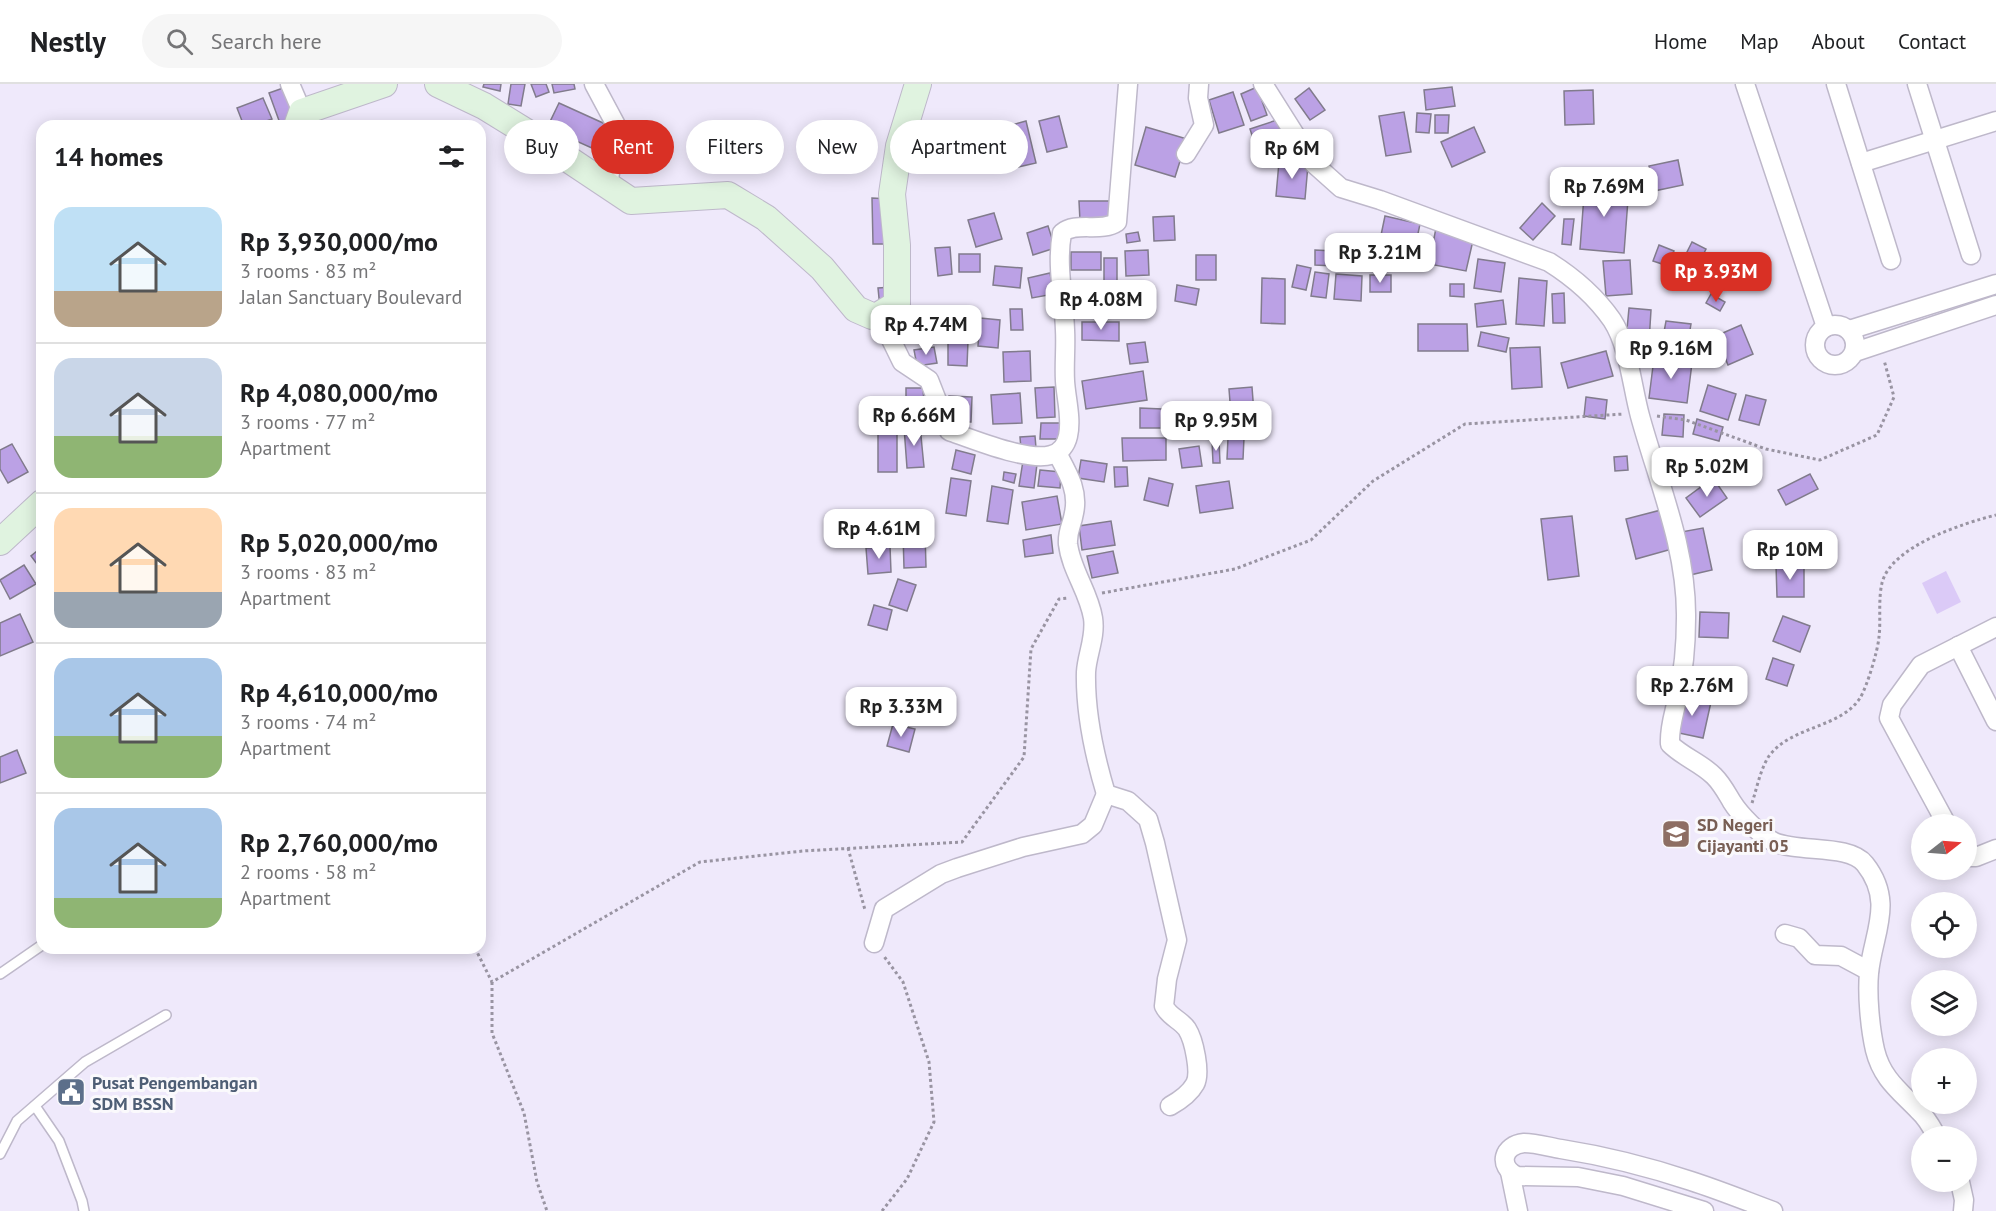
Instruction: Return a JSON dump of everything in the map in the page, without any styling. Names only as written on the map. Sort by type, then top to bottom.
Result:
[{"type":"main road","points":[[300,119],[384,84]]},
{"type":"main road","points":[[438,84],[484,106],[631,201],[728,195],[766,218],[822,268],[856,309],[872,315],[879,315],[897,304],[897,245],[892,194],[899,146],[918,84]]},
{"type":"main road","points":[[0,542],[36,508]]},
{"type":"street","points":[[290,84],[300,119]]},
{"type":"street","points":[[594,84],[617,127],[608,186]]},
{"type":"street","points":[[879,315],[902,362],[929,380],[949,431],[979,442],[1036,456],[1049,456],[1065,446],[1069,434],[1064,362],[1066,333],[1060,278],[1062,233],[1065,230],[1110,226],[1117,222],[1128,84]]},
{"type":"street","points":[[1186,154],[1204,125],[1198,98],[1199,84]]},
{"type":"street","points":[[1263,84],[1313,163],[1341,188],[1549,262],[1564,271],[1582,287],[1613,322],[1631,375],[1685,579],[1685,654],[1669,730],[1670,744],[1680,754],[1712,773],[1723,786],[1732,803],[1762,834],[1775,842],[1790,847],[1836,851],[1852,855],[1864,863],[1876,883],[1881,900],[1881,915],[1869,971],[1868,988],[1875,1048],[1879,1064],[1887,1080],[1920,1112],[1930,1126]]},
{"type":"street","points":[[1745,84],[1826,327]]},
{"type":"street","points":[[1836,84],[1891,260]]},
{"type":"street","points":[[1917,84],[1971,255]]},
{"type":"street","points":[[1861,163],[1996,121]]},
{"type":"street","points":[[1850,330],[1996,284]]},
{"type":"street","points":[[1855,352],[1996,305]]},
{"type":"street","points":[[1834,325],[1850,330],[1856,340],[1855,352],[1849,362],[1838,366],[1827,364],[1818,357],[1815,346],[1818,335],[1826,327],[1834,325]]},
{"type":"street","points":[[874,943],[884,909],[941,874],[1023,847],[1082,834],[1093,825],[1106,794],[1094,753],[1087,701],[1086,668],[1092,644],[1093,619],[1087,596],[1072,562],[1067,531],[1074,514],[1076,496],[1057,453]]},
{"type":"street","points":[[1941,814],[1889,717],[1892,705],[1921,665],[1996,627]]},
{"type":"street","points":[[1958,646],[1996,721]]},
{"type":"street","points":[[1106,794],[1128,801],[1148,819],[1177,940],[1167,979],[1164,1006],[1170,1016],[1186,1028],[1193,1039],[1197,1072],[1196,1083],[1170,1106]]},
{"type":"street","points":[[1977,857],[1996,849]]},
{"type":"street","points":[[1785,934],[1799,938],[1815,955],[1841,956],[1869,971]]},
{"type":"street","points":[[1518,1211],[1510,1172],[1505,1163],[1506,1152],[1513,1146],[1532,1144],[1585,1153],[1670,1174],[1773,1211]]},
{"type":"street","points":[[1510,1172],[1528,1177],[1578,1177],[1663,1197],[1704,1211]]},
{"type":"street","points":[[1962,1192],[1963,1211]]},
{"type":"lane","points":[[0,974],[36,949]]},
{"type":"lane","points":[[0,1154],[18,1121],[85,1062],[166,1015]]},
{"type":"lane","points":[[35,1106],[59,1141],[84,1211]]},
{"type":"path","points":[[492,982],[700,862],[803,851],[962,842],[1024,758],[1031,649],[1059,599],[1235,569],[1311,540],[1373,481],[1465,424],[1640,413],[1686,420],[1766,449],[1820,460],[1877,435],[1894,397],[1879,344]]},
{"type":"path","points":[[1747,819],[1762,770],[1774,752],[1798,733],[1844,713],[1860,698],[1879,640],[1883,581],[1891,567],[1914,546],[1976,520],[1996,515]]},
{"type":"path","points":[[848,849],[865,911]]},
{"type":"path","points":[[874,943],[903,982],[929,1062],[934,1122],[907,1179],[882,1211]]},
{"type":"path","points":[[478,954],[492,982],[492,1033],[524,1113],[537,1182],[547,1211]]},
{"type":"shaded area","points":[[1946,571],[1961,602],[1937,614],[1922,583]]},
{"type":"building","points":[[484,84],[501,84],[500,91],[483,87]]},
{"type":"building","points":[[511,84],[525,84],[521,106],[508,104]]},
{"type":"building","points":[[531,84],[546,84],[549,92],[536,97]]},
{"type":"building","points":[[552,84],[574,84],[575,89],[554,93]]},
{"type":"building","points":[[286,87],[298,120],[279,120],[269,93]]},
{"type":"building","points":[[1257,87],[1267,115],[1251,121],[1241,94]]},
{"type":"building","points":[[1452,87],[1455,106],[1426,110],[1424,90]]},
{"type":"building","points":[[1309,88],[1325,110],[1310,120],[1295,99]]},
{"type":"building","points":[[1593,90],[1594,124],[1565,125],[1564,91]]},
{"type":"building","points":[[1233,92],[1244,125],[1219,133],[1209,100]]},
{"type":"building","points":[[263,98],[272,119],[242,120],[237,108]]},
{"type":"building","points":[[559,103],[596,120],[591,120],[591,148],[579,142],[579,120],[551,120]]},
{"type":"building","points":[[1404,112],[1411,152],[1386,156],[1379,116]]},
{"type":"building","points":[[1417,113],[1431,114],[1429,133],[1416,132]]},
{"type":"building","points":[[1435,115],[1449,115],[1448,133],[1435,133]]},
{"type":"building","points":[[1059,116],[1067,147],[1047,152],[1039,121]]},
{"type":"building","points":[[1277,120],[1285,145],[1258,154],[1250,129]]},
{"type":"building","points":[[1146,127],[1187,139],[1175,177],[1135,165]]},
{"type":"building","points":[[1474,127],[1485,152],[1452,167],[1441,142]]},
{"type":"building","points":[[1028,129],[1036,163],[1028,165]]},
{"type":"building","points":[[1678,160],[1683,185],[1654,191],[1649,166]]},
{"type":"building","points":[[1279,162],[1308,165],[1305,199],[1276,196]]},
{"type":"building","points":[[1585,182],[1629,186],[1624,253],[1580,249]]},
{"type":"building","points":[[872,198],[889,199],[888,244],[873,244]]},
{"type":"building","points":[[1079,201],[1112,201],[1112,221],[1080,221]]},
{"type":"building","points":[[1542,203],[1555,216],[1533,240],[1520,228]]},
{"type":"building","points":[[994,213],[1002,239],[976,247],[968,220]]},
{"type":"building","points":[[1174,216],[1175,240],[1154,241],[1153,217]]},
{"type":"building","points":[[1385,216],[1420,224],[1415,248],[1380,240]]},
{"type":"building","points":[[1564,219],[1574,219],[1571,245],[1562,244]]},
{"type":"building","points":[[1048,226],[1055,248],[1033,255],[1027,233]]},
{"type":"building","points":[[1436,228],[1474,236],[1466,271],[1429,264]]},
{"type":"building","points":[[1138,232],[1140,241],[1127,243],[1126,234]]},
{"type":"building","points":[[1692,242],[1706,249],[1698,265],[1684,258]]},
{"type":"building","points":[[1659,245],[1674,251],[1668,266],[1653,261]]},
{"type":"building","points":[[950,247],[952,274],[938,276],[935,248]]},
{"type":"building","points":[[1148,250],[1149,275],[1126,276],[1125,251]]},
{"type":"building","points":[[1315,250],[1334,251],[1334,266],[1315,265]]},
{"type":"building","points":[[1071,252],[1101,252],[1101,270],[1071,270]]},
{"type":"building","points":[[959,254],[980,254],[980,272],[959,272]]},
{"type":"building","points":[[1196,255],[1216,255],[1216,280],[1196,280]]},
{"type":"building","points":[[1104,258],[1117,258],[1117,283],[1104,283]]},
{"type":"building","points":[[1478,259],[1505,263],[1501,292],[1474,288]]},
{"type":"building","points":[[1630,260],[1632,294],[1606,296],[1603,261]]},
{"type":"building","points":[[1297,265],[1311,268],[1306,290],[1292,287]]},
{"type":"building","points":[[995,266],[1022,268],[1020,288],[993,285]]},
{"type":"building","points":[[1315,272],[1329,274],[1326,298],[1311,296]]},
{"type":"building","points":[[1050,273],[1054,294],[1032,298],[1028,278]]},
{"type":"building","points":[[1336,274],[1362,276],[1361,301],[1334,299]]},
{"type":"building","points":[[1370,275],[1391,275],[1391,292],[1370,292]]},
{"type":"building","points":[[1262,278],[1285,279],[1285,324],[1261,323]]},
{"type":"building","points":[[1519,278],[1547,281],[1544,326],[1516,324]]},
{"type":"building","points":[[1450,284],[1464,284],[1464,297],[1450,296]]},
{"type":"building","points":[[1177,285],[1199,289],[1196,305],[1175,301]]},
{"type":"building","points":[[1103,286],[1113,286],[1113,297],[1103,296]]},
{"type":"building","points":[[892,287],[880,308],[878,288]]},
{"type":"building","points":[[1564,293],[1565,323],[1553,323],[1552,294]]},
{"type":"building","points":[[1711,294],[1725,302],[1720,311],[1706,303]]},
{"type":"building","points":[[1131,298],[1132,317],[1119,318],[1118,299]]},
{"type":"building","points":[[1503,300],[1506,324],[1477,327],[1475,304]]},
{"type":"building","points":[[1629,308],[1651,310],[1649,342],[1626,340]]},
{"type":"building","points":[[1010,309],[1022,309],[1023,330],[1011,330]]},
{"type":"building","points":[[980,318],[1000,320],[998,348],[978,346]]},
{"type":"building","points":[[1666,321],[1691,324],[1689,336],[1664,332]]},
{"type":"building","points":[[1082,322],[1119,322],[1119,341],[1082,340]]},
{"type":"building","points":[[1418,324],[1467,324],[1468,351],[1418,351]]},
{"type":"building","points":[[1741,325],[1753,354],[1728,365],[1716,336]]},
{"type":"building","points":[[1481,332],[1509,338],[1506,352],[1478,346]]},
{"type":"building","points":[[1667,336],[1688,345],[1684,354],[1663,345]]},
{"type":"building","points":[[948,340],[968,341],[967,366],[948,365]]},
{"type":"building","points":[[1145,342],[1148,362],[1130,364],[1127,344]]},
{"type":"building","points":[[1697,342],[1711,345],[1708,358],[1695,355]]},
{"type":"building","points":[[934,347],[937,363],[917,366],[914,350]]},
{"type":"building","points":[[1540,347],[1542,387],[1512,389],[1510,348]]},
{"type":"building","points":[[1030,351],[1031,381],[1004,382],[1003,352]]},
{"type":"building","points":[[1606,351],[1613,376],[1568,388],[1561,363]]},
{"type":"building","points":[[1654,358],[1692,363],[1687,403],[1649,398]]},
{"type":"building","points":[[1143,371],[1147,400],[1086,409],[1082,381]]},
{"type":"building","points":[[1708,385],[1736,394],[1728,420],[1700,411]]},
{"type":"building","points":[[1054,387],[1055,417],[1037,418],[1035,388]]},
{"type":"building","points":[[1252,387],[1254,413],[1231,415],[1229,389]]},
{"type":"building","points":[[906,388],[923,388],[924,403],[906,403]]},
{"type":"building","points":[[1020,393],[1022,423],[993,424],[991,395]]},
{"type":"building","points":[[1746,395],[1766,400],[1759,425],[1739,420]]},
{"type":"building","points":[[949,396],[972,397],[971,422],[949,422]]},
{"type":"building","points":[[1586,397],[1607,400],[1605,419],[1584,416]]},
{"type":"building","points":[[1140,408],[1162,409],[1161,428],[1140,428]]},
{"type":"building","points":[[1664,414],[1684,415],[1683,437],[1662,435]]},
{"type":"building","points":[[1697,419],[1723,427],[1719,441],[1693,434]]},
{"type":"building","points":[[878,420],[897,420],[897,472],[878,472]]},
{"type":"building","points":[[1041,423],[1062,423],[1062,439],[1040,439]]},
{"type":"building","points":[[920,426],[924,467],[907,468],[904,427]]},
{"type":"building","points":[[1035,436],[1036,448],[1021,449],[1020,437]]},
{"type":"building","points":[[1122,438],[1166,438],[1166,460],[1123,461]]},
{"type":"building","points":[[1228,438],[1244,438],[1243,459],[1227,459]]},
{"type":"building","points":[[1212,441],[1219,441],[1220,463],[1213,463]]},
{"type":"building","points":[[12,444],[28,472],[8,483],[0,469],[0,450]]},
{"type":"building","points":[[1199,446],[1202,466],[1182,468],[1179,449]]},
{"type":"building","points":[[956,450],[975,455],[971,474],[952,469]]},
{"type":"building","points":[[1729,450],[1733,463],[1718,466],[1715,454]]},
{"type":"building","points":[[1627,456],[1628,470],[1615,471],[1614,457]]},
{"type":"building","points":[[1081,460],[1107,464],[1104,482],[1078,478]]},
{"type":"building","points":[[1023,461],[1037,464],[1034,488],[1019,486]]},
{"type":"building","points":[[1114,467],[1127,467],[1128,486],[1115,487]]},
{"type":"building","points":[[1040,470],[1061,472],[1060,488],[1038,486]]},
{"type":"building","points":[[1004,472],[1016,474],[1014,483],[1003,480]]},
{"type":"building","points":[[1810,474],[1818,489],[1786,505],[1778,490]]},
{"type":"building","points":[[951,478],[971,481],[966,516],[946,513]]},
{"type":"building","points":[[1149,478],[1173,484],[1168,506],[1144,500]]},
{"type":"building","points":[[1713,478],[1727,498],[1700,517],[1686,498]]},
{"type":"building","points":[[1229,481],[1233,508],[1200,513],[1196,486]]},
{"type":"building","points":[[992,486],[1013,490],[1008,524],[987,521]]},
{"type":"building","points":[[1057,496],[1062,524],[1026,530],[1022,502]]},
{"type":"building","points":[[1661,510],[1672,549],[1636,559],[1626,519]]},
{"type":"building","points":[[1572,516],[1579,576],[1548,580],[1541,519]]},
{"type":"building","points":[[1111,521],[1115,545],[1082,550],[1079,526]]},
{"type":"building","points":[[1703,528],[1712,570],[1690,575],[1681,532]]},
{"type":"building","points":[[925,532],[926,567],[904,568],[903,533]]},
{"type":"building","points":[[1051,535],[1053,553],[1025,557],[1023,540]]},
{"type":"building","points":[[1779,541],[1792,546],[1789,554],[1775,549]]},
{"type":"building","points":[[890,546],[891,572],[868,574],[866,548]]},
{"type":"building","points":[[1800,546],[1810,548],[1809,558],[1798,556]]},
{"type":"building","points":[[1113,551],[1118,573],[1092,578],[1087,556]]},
{"type":"building","points":[[36,552],[36,563],[31,556]]},
{"type":"building","points":[[24,565],[36,584],[10,599],[0,580]]},
{"type":"building","points":[[1776,565],[1804,565],[1804,597],[1777,597]]},
{"type":"building","points":[[898,579],[916,585],[907,611],[889,605]]},
{"type":"building","points":[[874,605],[892,610],[887,630],[868,625]]},
{"type":"building","points":[[1700,612],[1729,613],[1728,638],[1699,637]]},
{"type":"building","points":[[20,614],[33,642],[0,656],[0,623]]},
{"type":"building","points":[[1783,616],[1810,626],[1800,652],[1773,641]]},
{"type":"building","points":[[1773,658],[1794,665],[1787,686],[1766,679]]},
{"type":"building","points":[[1682,696],[1711,702],[1703,738],[1674,732]]},
{"type":"building","points":[[893,724],[915,729],[909,752],[887,746]]},
{"type":"building","points":[[17,750],[26,773],[0,783],[0,757]]},
{"type":"place","name":"SD Negeri Cijayanti 05","points":[[1676,834]]},
{"type":"place","name":"Pusat Pengembangan SDM BSSN","points":[[71,1092]]}]
